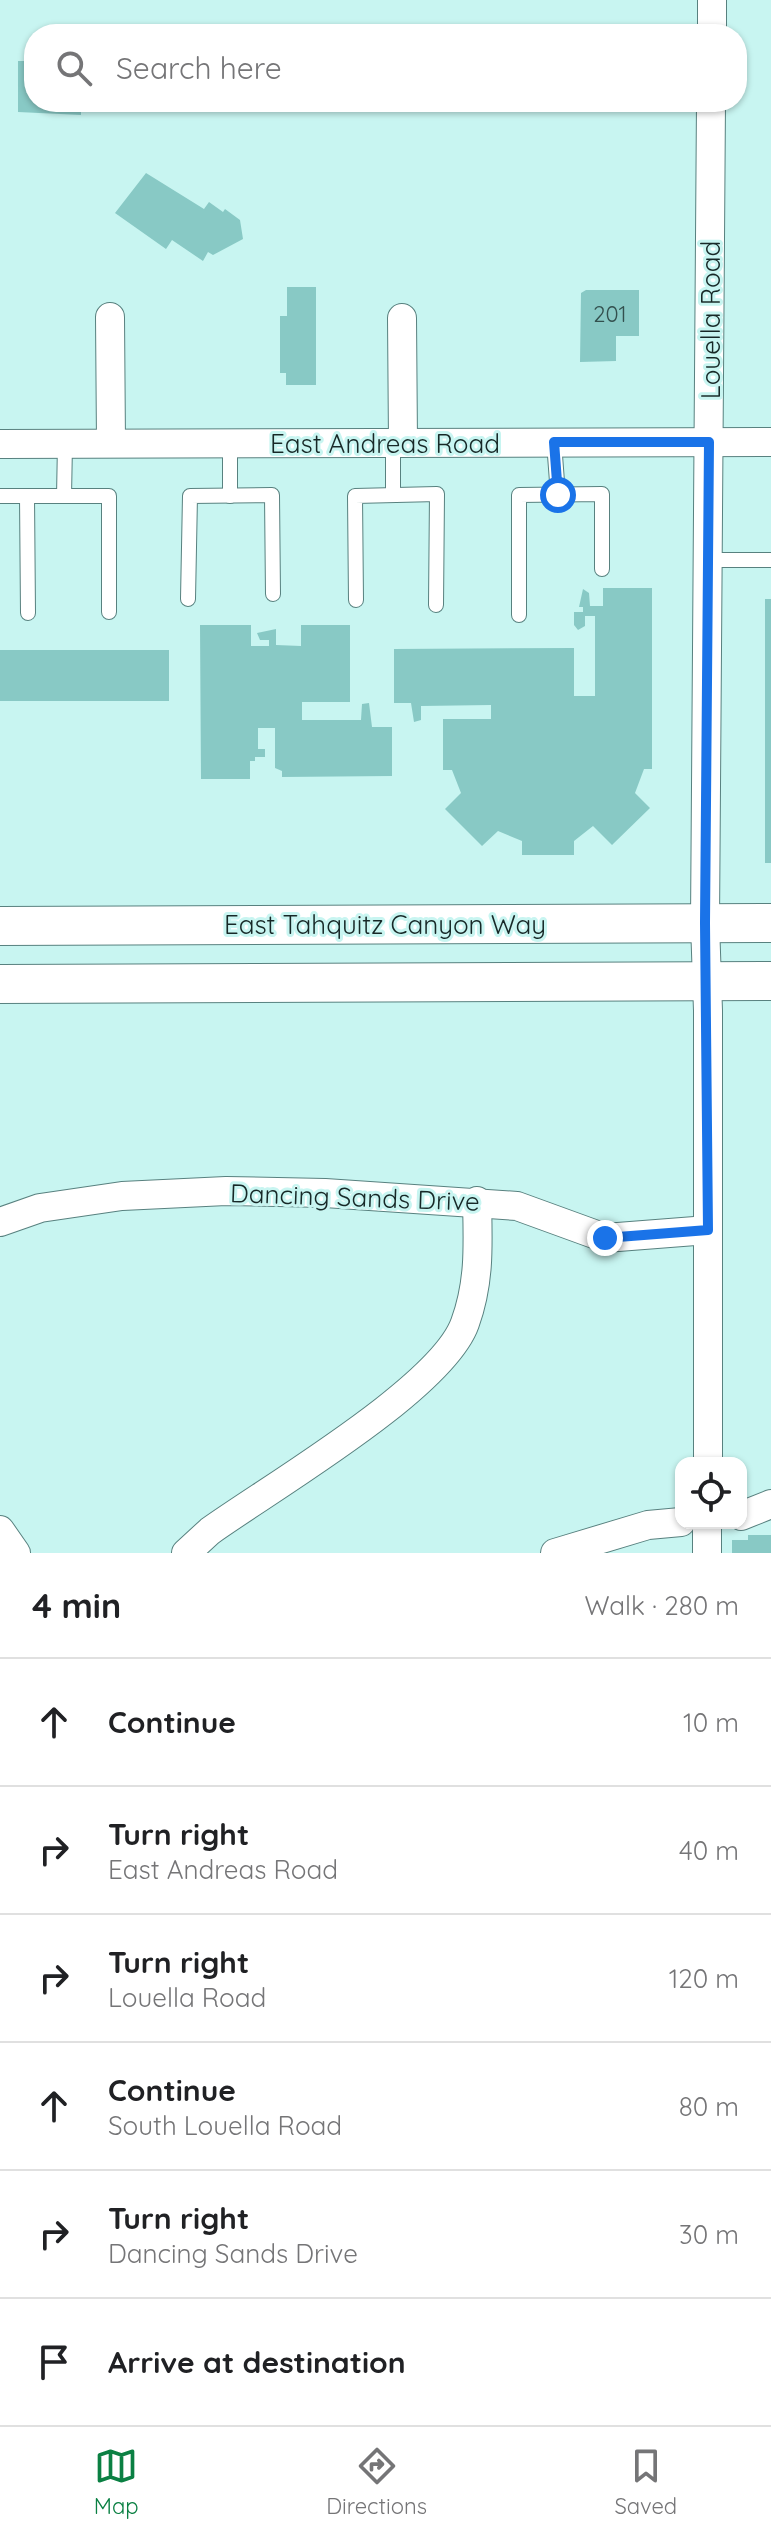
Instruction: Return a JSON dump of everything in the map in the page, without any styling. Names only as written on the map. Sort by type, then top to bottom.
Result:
[{"type":"main road","name":"East Tahquitz Canyon Way","points":[[0,926],[771,923]]},
{"type":"main road","points":[[0,984],[771,981]]},
{"type":"street","points":[[712,0],[712,24]]},
{"type":"street","name":"Louella Road","points":[[708,1457],[705,923],[711,112]]},
{"type":"street","points":[[110,317],[111,443]]},
{"type":"street","points":[[398,443],[402,318]]},
{"type":"street","name":"East Andreas Road","points":[[0,444],[771,442]]},
{"type":"street","name":"Dancing Sands Drive","points":[[0,1222],[40,1208],[122,1196],[226,1191],[477,1201],[517,1206],[605,1238],[708,1230]]},
{"type":"street","points":[[186,1553],[210,1531],[381,1414],[441,1361],[464,1326],[479,1273],[477,1201]]},
{"type":"street","points":[[747,1514],[771,1504]]},
{"type":"street","points":[[555,1553],[648,1525],[675,1523]]},
{"type":"street","points":[[707,1529],[707,1553]]},
{"type":"street","points":[[0,1530],[16,1553]]},
{"type":"lane","points":[[554,442],[558,495]]},
{"type":"lane","points":[[230,443],[230,496]]},
{"type":"lane","points":[[393,495],[398,443]]},
{"type":"lane","points":[[64,496],[65,444]]},
{"type":"lane","points":[[356,600],[355,496],[437,494],[436,605]]},
{"type":"lane","points":[[519,615],[519,495],[602,494],[602,569]]},
{"type":"lane","points":[[188,599],[190,496],[272,495],[273,594]]},
{"type":"lane","points":[[0,496],[109,496],[109,612]]},
{"type":"lane","points":[[27,496],[28,613]]},
{"type":"lane","points":[[708,560],[771,560]]},
{"type":"building","points":[[18,61],[24,61],[24,112],[81,112],[81,115],[18,112]]},
{"type":"building","points":[[146,173],[204,209],[209,202],[223,212],[225,209],[240,220],[243,239],[213,255],[208,252],[203,261],[172,240],[166,249],[115,213]]},
{"type":"building","points":[[287,287],[316,287],[316,385],[286,385],[286,373],[280,373],[280,316],[287,316]]},
{"type":"building","points":[[586,290],[639,290],[639,336],[616,336],[616,361],[580,362],[581,293]]},
{"type":"building","points":[[603,588],[652,588],[652,769],[644,769],[635,793],[650,808],[612,845],[593,826],[574,841],[574,855],[522,855],[522,841],[498,831],[482,846],[445,809],[461,793],[452,770],[443,770],[443,719],[491,719],[491,705],[421,706],[421,720],[414,722],[411,703],[394,703],[394,649],[574,648],[574,696],[595,696],[595,616],[585,616],[585,626],[578,630],[574,625],[574,612],[583,612],[583,607],[579,607],[583,589],[589,593],[590,606],[603,606]]},
{"type":"building","points":[[765,599],[771,599],[771,863],[765,863]]},
{"type":"building","points":[[200,625],[251,625],[251,646],[269,646],[269,640],[260,640],[257,633],[276,629],[276,645],[301,646],[301,625],[350,625],[350,702],[302,702],[302,720],[361,720],[362,704],[369,703],[372,727],[392,727],[392,776],[282,777],[282,771],[275,768],[275,728],[258,728],[258,749],[265,749],[265,757],[255,757],[255,761],[250,761],[250,779],[201,779]]},
{"type":"building","points":[[0,650],[169,650],[169,701],[0,701]]},
{"type":"building","points":[[748,1535],[771,1535],[771,1553],[732,1553],[732,1540],[748,1540]]},
{"type":"route","points":[[558,495],[554,442],[709,442],[705,923],[708,1230],[605,1238]]}]
